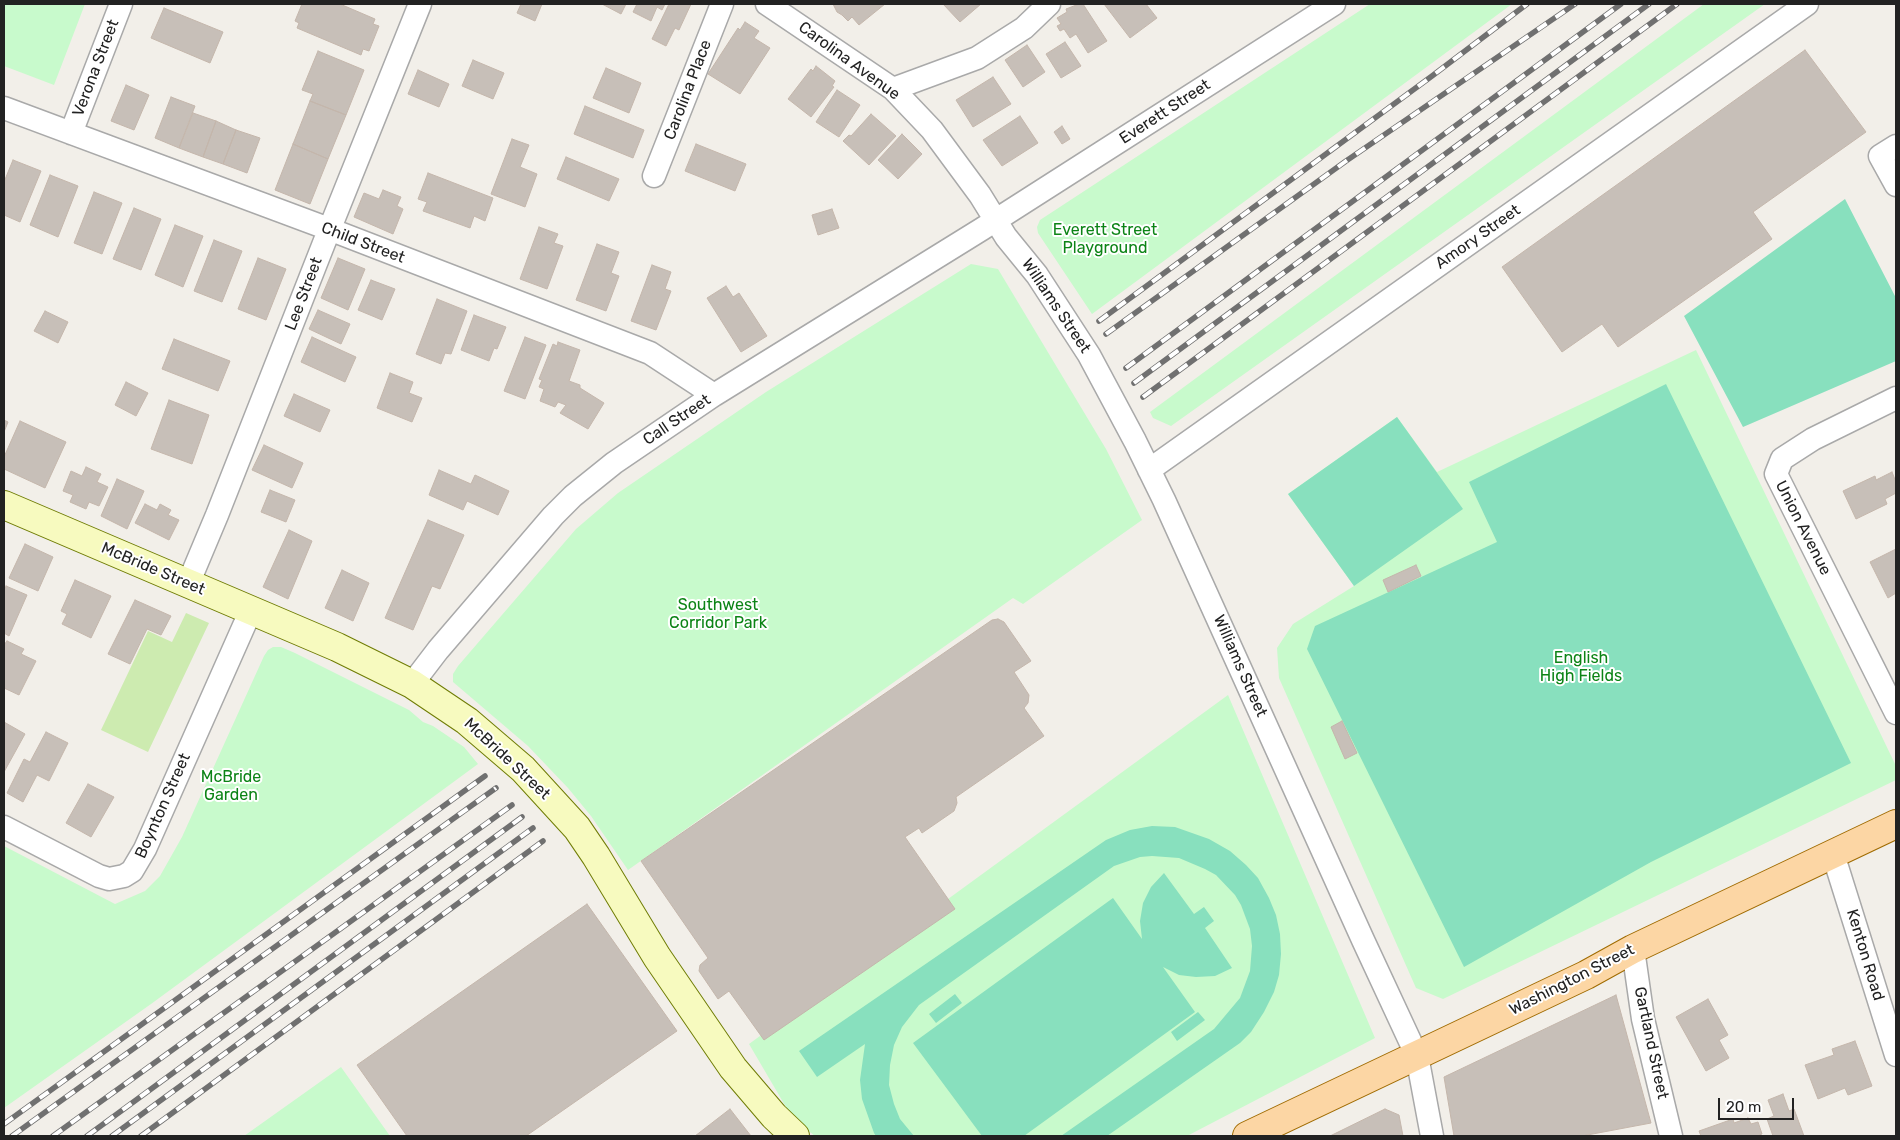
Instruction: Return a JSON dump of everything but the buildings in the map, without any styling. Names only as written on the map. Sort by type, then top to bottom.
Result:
[{"type":"main road","name":"Washington Street","points":[[1248,1136],[1586,975],[1632,949],[1896,824]]},
{"type":"street","name":"Verona Street","points":[[71,133],[121,4]]},
{"type":"street","name":"Lee Street","points":[[188,584],[221,506],[329,229],[420,4]]},
{"type":"street","name":"Carolina Place","points":[[654,176],[722,4]]},
{"type":"street","name":"Carolina Avenue","points":[[768,4],[893,89],[932,130],[980,195],[995,221]]},
{"type":"street","points":[[893,89],[977,58],[1024,28],[1049,4]]},
{"type":"street","name":"Everett Street","points":[[995,221],[1334,4]]},
{"type":"street","name":"Amory Street","points":[[1149,470],[1807,4]]},
{"type":"street","name":"Child Street","points":[[4,108],[329,229],[650,353],[714,395]]},
{"type":"street","points":[[1896,146],[1880,156],[1896,185]]},
{"type":"street","name":"Call Street","points":[[412,684],[514,561],[573,496],[614,463],[714,395],[995,221]]},
{"type":"street","name":"Williams Street","points":[[995,221],[1037,275],[1067,320],[1122,416],[1149,470],[1214,609],[1363,940],[1418,1056],[1432,1136]]},
{"type":"street","name":"Union Avenue","points":[[1896,398],[1813,439],[1782,459],[1776,474],[1896,713]]},
{"type":"street","name":"McBride Street","points":[[4,504],[329,643],[412,684],[455,712],[496,744],[546,793],[576,828],[596,856],[657,957],[733,1068],[774,1116],[795,1136]]},
{"type":"street","name":"Boynton Street","points":[[4,827],[98,876],[108,879],[124,876],[132,872],[145,849],[251,610]]},
{"type":"street","name":"Kenton Road","points":[[1833,854],[1896,1055]]},
{"type":"street","name":"Gartland Street","points":[[1632,949],[1643,1019],[1671,1136]]},
{"type":"green space","points":[[4,4],[85,4],[54,85],[4,66]]},
{"type":"green space","name":"Everett Street Playground","points":[[1370,4],[1512,4],[1092,314],[1038,233],[1037,227],[1040,220]]},
{"type":"green space","points":[[1704,4],[1765,4],[1171,426],[1153,418],[1150,412]]},
{"type":"green space","points":[[1845,199],[1896,298],[1896,361],[1743,427],[1684,316]]},
{"type":"green space","name":"Southwest Corridor Park","points":[[971,264],[998,269],[1106,449],[1142,520],[1023,604],[1013,598],[628,870],[591,816],[568,788],[528,746],[453,682],[453,674],[576,529],[618,493],[766,392]]},
{"type":"green space","name":"English High Fields","points":[[1696,350],[1896,766],[1896,780],[1443,999],[1416,988],[1279,678],[1277,648],[1293,624],[1354,586],[1288,494],[1397,417],[1437,472]]},
{"type":"green space","name":"English High Fields","points":[[1666,384],[1851,763],[1651,862],[1464,967],[1307,649],[1315,626],[1497,542],[1469,482]]},
{"type":"green space","points":[[1397,417],[1463,509],[1354,586],[1288,494]]},
{"type":"green space","points":[[186,613],[209,623],[148,752],[101,730],[148,631],[172,642]]},
{"type":"green space","name":"McBride Garden","points":[[273,647],[281,647],[295,653],[409,710],[423,722],[433,726],[464,747],[478,764],[151,1004],[4,1108],[4,846],[115,904],[145,891],[160,876],[182,837],[264,656]]},
{"type":"green space","points":[[1228,695],[1375,1038],[1187,1136],[815,1136],[793,1119],[749,1044]]},
{"type":"green space","points":[[1152,826],[1175,827],[1209,839],[1230,851],[1258,878],[1276,915],[1280,934],[1281,954],[1279,975],[1274,992],[1264,1012],[1251,1032],[1240,1043],[1107,1136],[1061,1136],[1214,1029],[1240,998],[1250,971],[1252,946],[1250,929],[1235,895],[1216,875],[1179,858],[1140,857],[1114,866],[919,1005],[902,1027],[894,1045],[889,1085],[900,1119],[914,1136],[876,1136],[874,1133],[862,1099],[860,1080],[865,1044],[817,1077],[799,1051],[1106,840],[1130,830]]},
{"type":"green space","points":[[1164,873],[1194,914],[1204,907],[1214,921],[1205,928],[1232,968],[1215,976],[1196,977],[1179,975],[1163,967],[1195,1012],[1024,1136],[982,1136],[913,1043],[1113,898],[1142,939],[1140,921],[1143,903],[1151,887]]},
{"type":"green space","points":[[955,994],[962,1003],[936,1023],[929,1014]]},
{"type":"green space","points":[[1198,1012],[1205,1020],[1177,1041],[1171,1032]]},
{"type":"green space","points":[[341,1067],[390,1136],[244,1136]]},
{"type":"railway","points":[[1099,321],[1527,4]]},
{"type":"railway","points":[[1106,334],[1346,161],[1575,4]]},
{"type":"railway","points":[[1126,368],[1621,4]]},
{"type":"railway","points":[[1134,383],[1649,4]]},
{"type":"railway","points":[[1143,397],[1677,4]]},
{"type":"railway","points":[[4,1124],[485,776]]},
{"type":"railway","points":[[12,1136],[496,788]]},
{"type":"railway","points":[[53,1136],[512,805]]},
{"type":"railway","points":[[87,1136],[522,817]]},
{"type":"railway","points":[[112,1136],[533,828]]},
{"type":"railway","points":[[141,1136],[543,841]]}]
